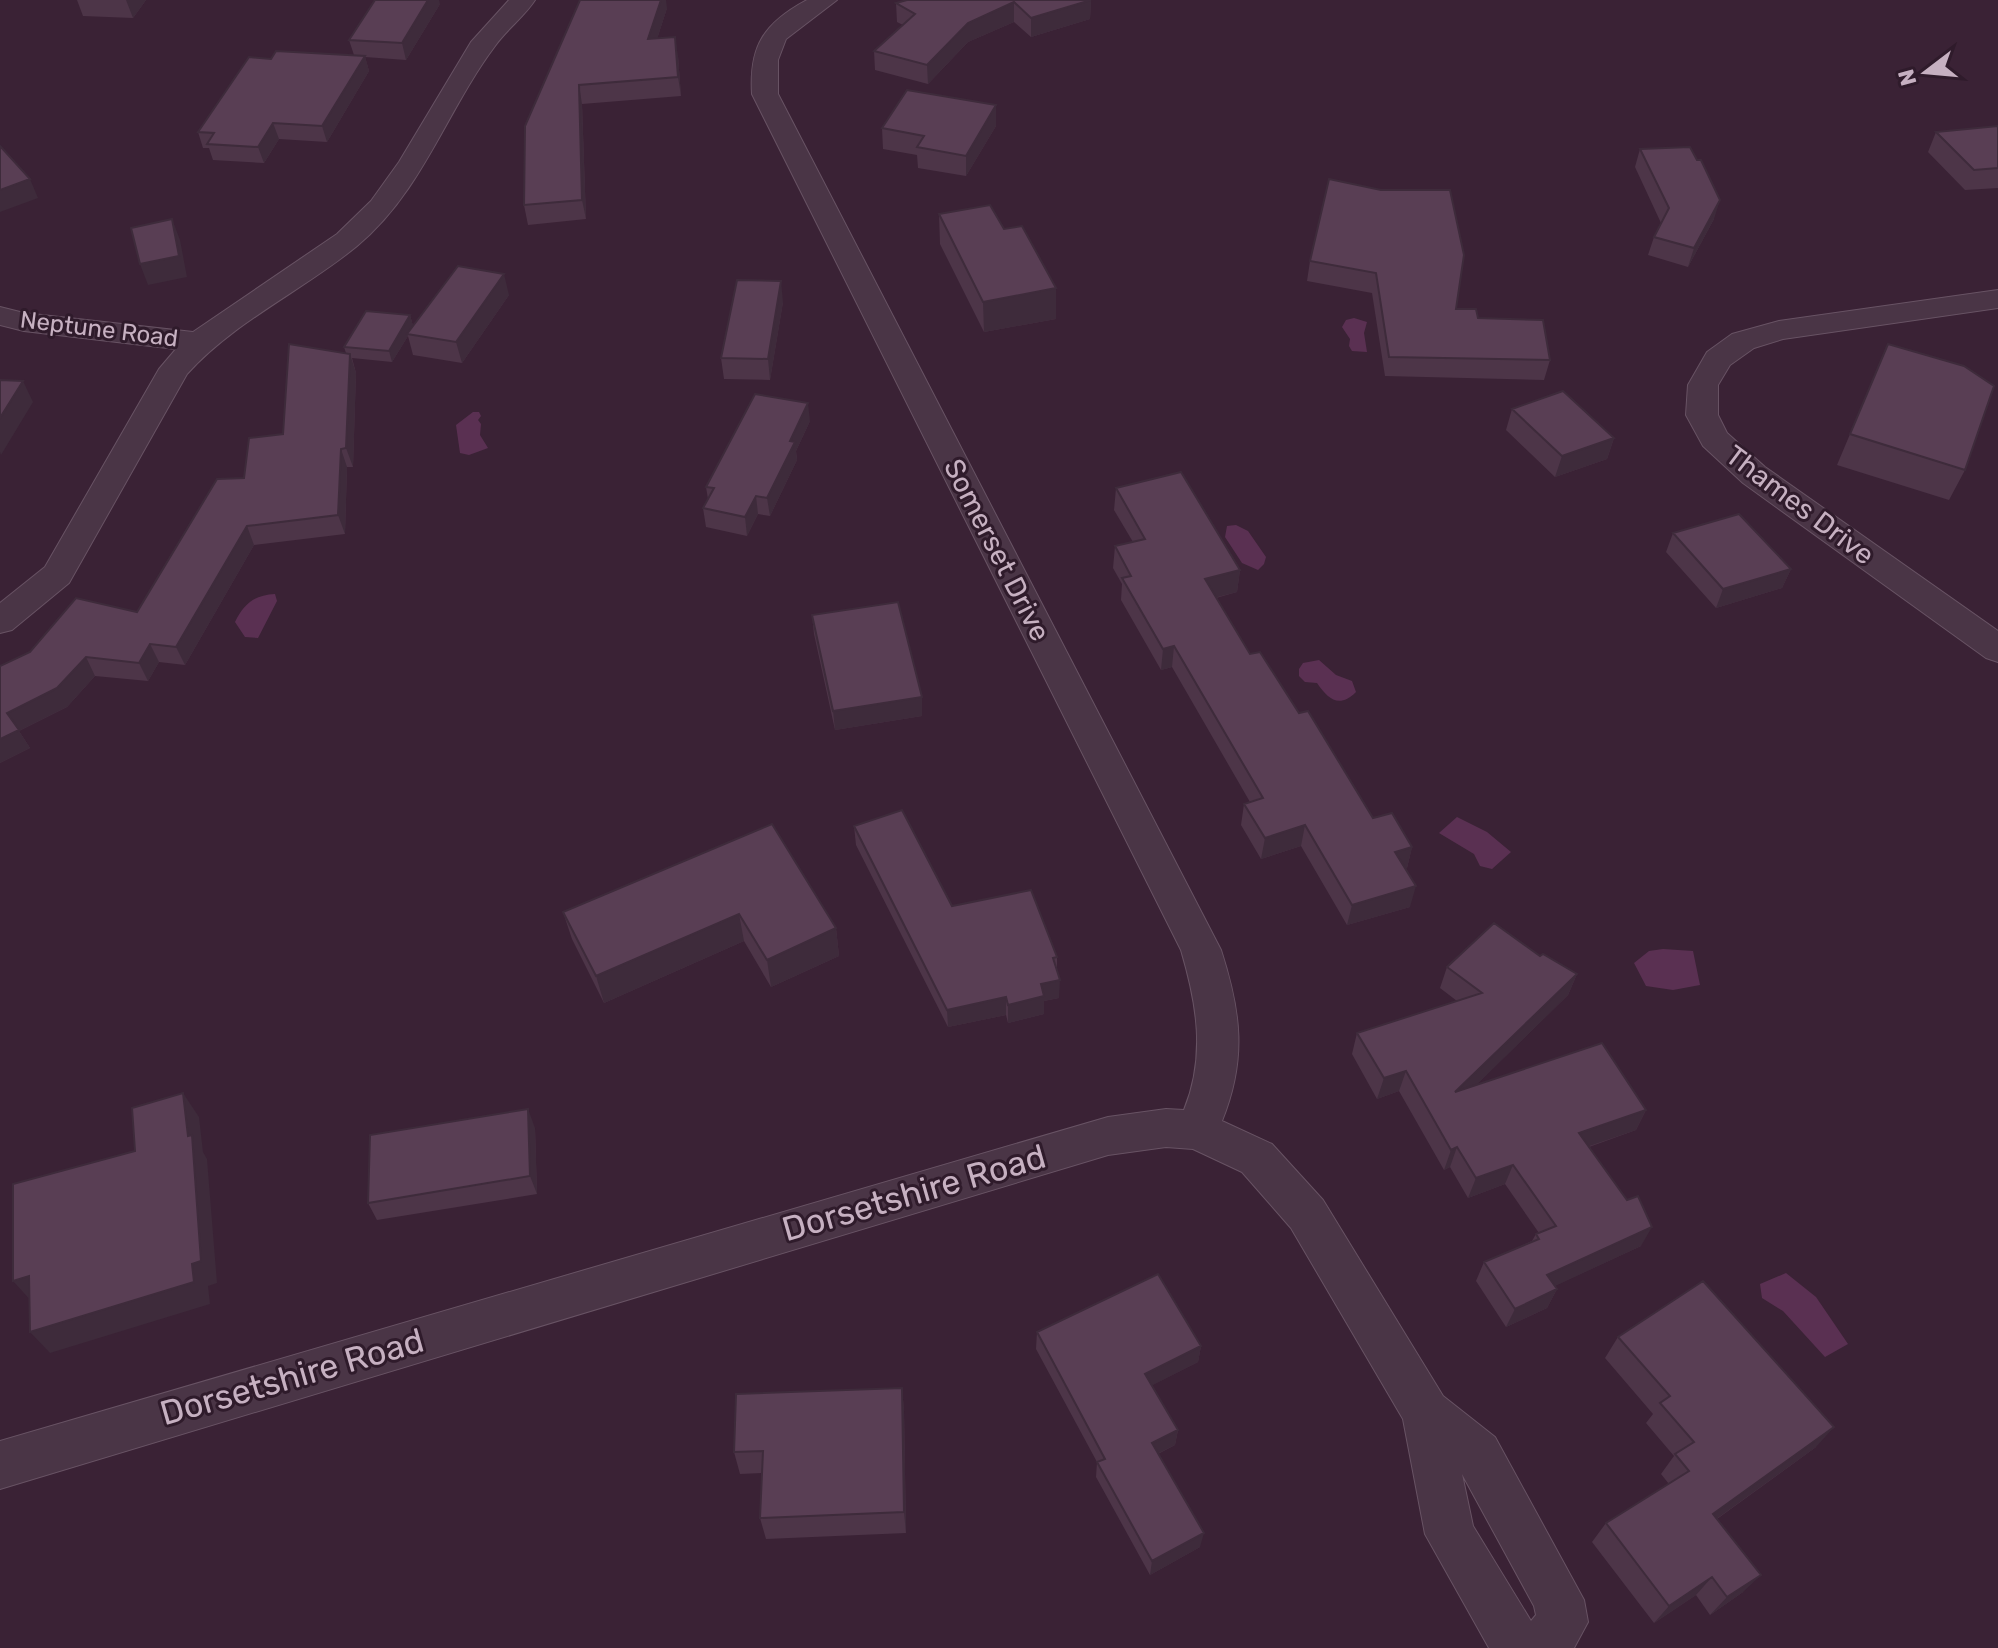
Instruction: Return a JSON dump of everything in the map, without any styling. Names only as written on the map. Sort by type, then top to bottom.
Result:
[{"type":"street","points":[[0,621],[57,575],[174,369],[199,342],[347,240],[381,207],[412,163],[484,42],[523,0]]},
{"type":"street","name":"Somerset Drive","points":[[825,0],[779,29],[765,50],[762,72],[765,94],[1201,950],[1216,995],[1219,1037],[1215,1082],[1197,1130]]},
{"type":"street","name":"Thames Drive","points":[[1998,299],[1779,330],[1743,341],[1718,359],[1703,385],[1702,415],[1714,439],[1754,475],[1998,649]]},
{"type":"street","name":"Neptune Road","points":[[0,316],[24,322],[199,342]]},
{"type":"street","name":"Dorsetshire Road","points":[[0,1465],[1108,1136],[1166,1128],[1197,1130],[1257,1158],[1307,1214],[1426,1412],[1478,1454],[1559,1600],[1562,1622],[1543,1648]]},
{"type":"street","points":[[1426,1412],[1450,1534],[1518,1648]]},
{"type":"shaded area","points":[[1354,318],[1367,322],[1364,333],[1367,352],[1352,351],[1349,346],[1350,339],[1342,327],[1346,320]]},
{"type":"shaded area","points":[[473,412],[479,412],[481,416],[478,420],[481,424],[480,435],[488,448],[469,455],[460,453],[456,425]]},
{"type":"shaded area","points":[[1236,525],[1248,531],[1266,557],[1258,570],[1242,563],[1225,537],[1227,526]]},
{"type":"shaded area","points":[[275,594],[277,601],[258,638],[245,637],[235,622],[242,610],[255,599]]},
{"type":"shaded area","points":[[1319,660],[1336,675],[1352,681],[1356,692],[1339,701],[1325,694],[1317,683],[1305,682],[1299,676],[1299,669],[1303,663]]},
{"type":"shaded area","points":[[1457,817],[1487,832],[1511,852],[1492,869],[1480,866],[1474,854],[1439,833]]},
{"type":"shaded area","points":[[1649,951],[1693,951],[1700,985],[1673,990],[1646,986],[1634,963]]},
{"type":"shaded area","points":[[1786,1273],[1816,1297],[1848,1344],[1825,1357],[1783,1311],[1762,1298],[1760,1284]]},
{"type":"building","points":[[375,0],[428,0],[402,43],[349,40]]},
{"type":"building","points":[[580,0],[661,0],[648,39],[675,37],[678,77],[579,85],[582,200],[524,205],[525,126]]},
{"type":"building","points":[[907,0],[1091,0],[1031,18],[1014,2],[968,23],[927,65],[874,51],[915,14],[896,3]]},
{"type":"building","points":[[276,51],[365,56],[322,126],[273,123],[258,147],[207,144],[214,133],[198,132],[249,57],[271,59]]},
{"type":"building","points":[[907,90],[996,105],[966,156],[917,147],[924,136],[882,128]]},
{"type":"building","points":[[1998,126],[1998,168],[1974,170],[1936,132]]},
{"type":"building","points":[[0,146],[30,179],[0,190]]},
{"type":"building","points":[[1690,147],[1697,160],[1701,160],[1720,200],[1694,248],[1654,237],[1669,208],[1640,149]]},
{"type":"building","points":[[1329,179],[1381,190],[1450,190],[1464,255],[1456,309],[1476,309],[1478,318],[1543,320],[1550,360],[1389,357],[1376,273],[1310,261]]},
{"type":"building","points":[[990,205],[1004,229],[1022,226],[1056,288],[983,302],[939,214]]},
{"type":"building","points":[[172,219],[179,256],[140,264],[131,228]]},
{"type":"building","points":[[458,266],[504,274],[456,342],[407,334]]},
{"type":"building","points":[[737,280],[781,281],[768,359],[721,358]]},
{"type":"building","points":[[366,311],[410,315],[389,351],[344,347]]},
{"type":"building","points":[[289,344],[350,354],[346,448],[341,449],[338,515],[247,526],[176,647],[150,644],[139,663],[86,657],[57,688],[7,713],[19,730],[0,739],[0,666],[30,652],[76,598],[137,612],[217,479],[244,478],[249,438],[283,434]]},
{"type":"building","points":[[1888,344],[1964,366],[1994,386],[1965,470],[1850,434]]},
{"type":"building","points":[[0,380],[23,381],[0,418]]},
{"type":"building","points":[[1563,391],[1614,438],[1562,456],[1512,409]]},
{"type":"building","points":[[755,394],[808,403],[790,441],[795,442],[767,498],[756,496],[745,517],[703,508],[714,488],[706,487]]},
{"type":"building","points":[[1181,472],[1240,570],[1205,579],[1250,654],[1260,652],[1299,713],[1308,711],[1373,818],[1392,813],[1412,847],[1395,852],[1416,886],[1352,905],[1305,825],[1265,838],[1244,804],[1263,798],[1174,646],[1163,649],[1122,578],[1131,576],[1115,546],[1145,539],[1116,488]]},
{"type":"building","points":[[1739,514],[1791,569],[1723,589],[1673,533]]},
{"type":"building","points":[[898,602],[922,697],[833,711],[812,615]]},
{"type":"building","points":[[902,810],[952,906],[1031,890],[1057,957],[1053,958],[1060,980],[1041,984],[1044,996],[1008,1005],[1006,997],[947,1010],[854,826]]},
{"type":"building","points":[[772,824],[836,928],[767,960],[739,914],[596,976],[563,912]]},
{"type":"building","points":[[1494,923],[1540,956],[1543,954],[1577,974],[1455,1092],[1602,1043],[1646,1110],[1579,1133],[1627,1200],[1638,1196],[1652,1227],[1547,1275],[1557,1289],[1515,1309],[1484,1262],[1539,1239],[1536,1234],[1556,1226],[1513,1165],[1476,1178],[1457,1147],[1451,1150],[1406,1071],[1384,1078],[1357,1033],[1482,993],[1447,967]]},
{"type":"building","points":[[183,1093],[188,1136],[192,1135],[201,1261],[192,1264],[194,1282],[30,1332],[29,1276],[13,1281],[13,1184],[135,1151],[132,1108]]},
{"type":"building","points":[[528,1109],[530,1176],[368,1203],[370,1135]]},
{"type":"building","points":[[1158,1274],[1201,1346],[1145,1374],[1178,1430],[1152,1443],[1204,1533],[1152,1561],[1097,1462],[1105,1459],[1037,1332]]},
{"type":"building","points":[[1703,1281],[1834,1427],[1713,1514],[1761,1575],[1727,1597],[1712,1577],[1669,1606],[1606,1523],[1689,1471],[1675,1454],[1694,1442],[1660,1403],[1670,1396],[1618,1337]]},
{"type":"building","points":[[902,1388],[904,1512],[760,1518],[763,1451],[734,1452],[736,1394]]}]
